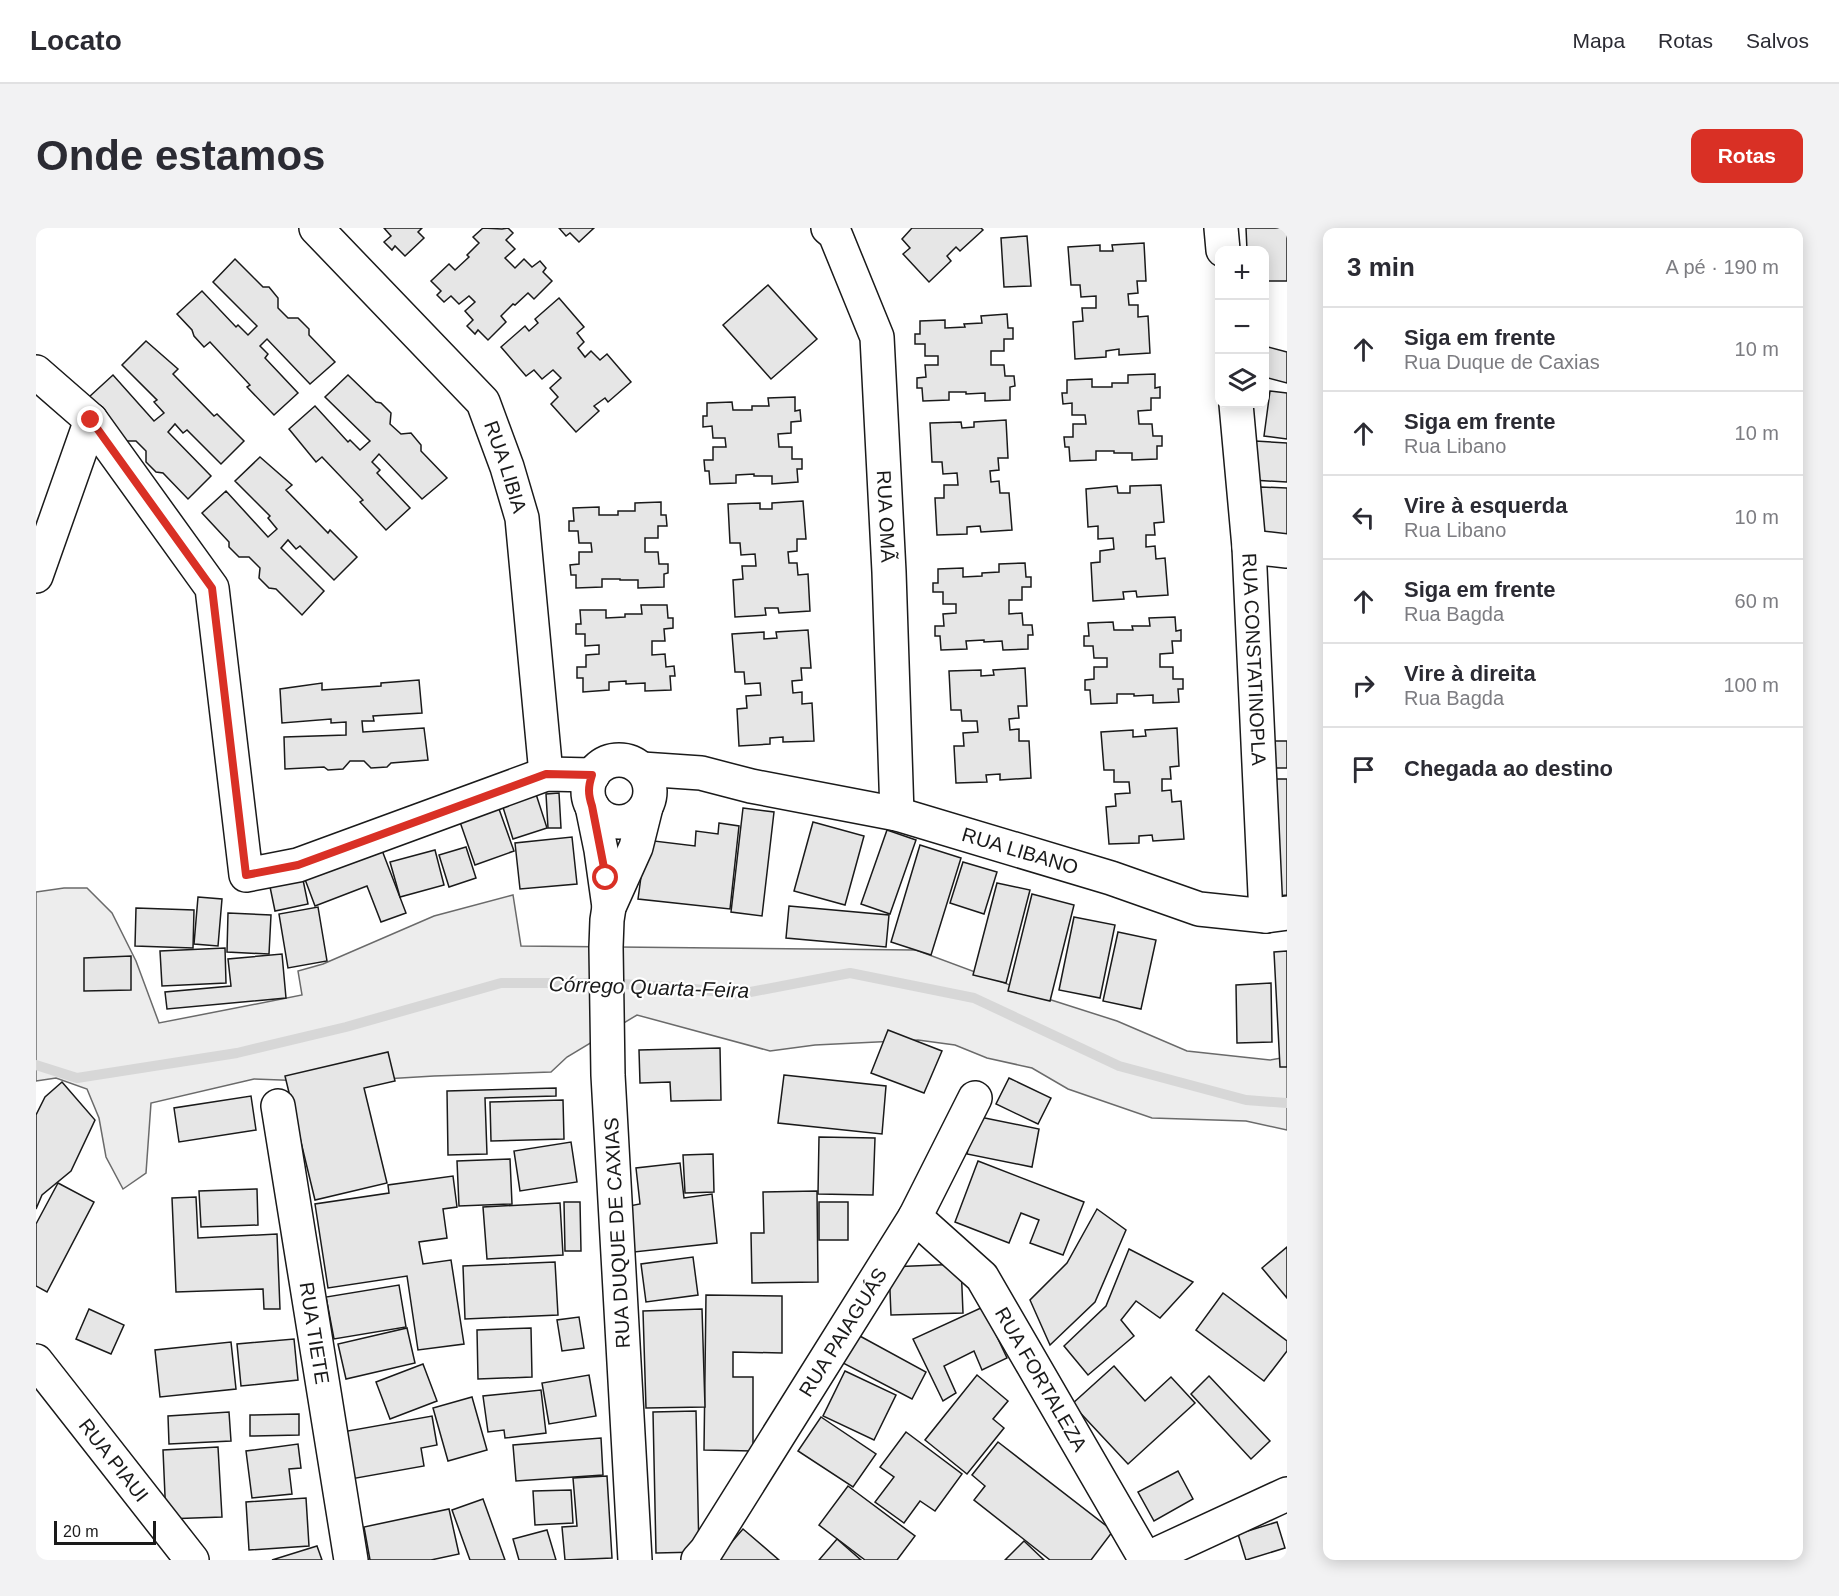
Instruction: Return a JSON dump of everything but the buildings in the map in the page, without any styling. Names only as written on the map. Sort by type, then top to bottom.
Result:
[{"type":"street","name":"RUA LIBIA","points":[[316,228],[483,402],[507,467],[522,518],[546,774]]},
{"type":"street","name":"RUA OMÃ","points":[[828,228],[835,234],[877,337],[889,572],[897,814]]},
{"type":"street","points":[[1221,228],[1223,246]]},
{"type":"street","points":[[36,372],[91,420],[212,588],[246,875],[298,865],[546,774],[592,790],[600,816],[612,821],[625,821],[637,817],[646,789]]},
{"type":"street","name":"RUA CONSTATINOPLA","points":[[1236,408],[1276,915]]},
{"type":"street","points":[[36,576],[91,420]]},
{"type":"street","points":[[1249,547],[1287,551]]},
{"type":"street","name":"RUA LIBANO","points":[[592,790],[602,765],[616,760],[630,762],[646,789],[700,793],[751,786],[897,814],[1111,878],[1200,909],[1276,915]]},
{"type":"street","name":"RUA DUQUE DE CAXIAS","points":[[635,1560],[610,1098],[606,947],[609,907],[636,846],[646,789]]},
{"type":"street","name":"RUA DUQUE DE CAXIAS","points":[[592,790],[609,907]]},
{"type":"street","name":"RUA PAIAGUÁS","points":[[698,1560],[706,1551],[915,1217],[975,1098]]},
{"type":"street","name":"RUA TIETE","points":[[278,1106],[351,1560]]},
{"type":"street","name":"RUA FORTALEZA","points":[[915,1217],[982,1277],[1145,1559]]},
{"type":"street","name":"RUA PIAUI","points":[[36,1361],[192,1560]]},
{"type":"street","points":[[1145,1559],[1287,1494]]},
{"type":"shaded area","points":[[87,888],[112,913],[136,961],[159,1023],[302,995],[298,971],[323,964],[434,916],[513,895],[521,946],[916,950],[1045,998],[1117,1021],[1187,1051],[1270,1060],[1287,1057],[1287,1130],[1246,1121],[1152,1118],[1068,1089],[1032,1068],[987,1058],[955,1045],[918,1040],[815,1045],[770,1051],[637,1015],[567,1057],[551,1072],[334,1082],[254,1079],[151,1103],[146,1173],[123,1189],[106,1157],[99,1118],[87,1089],[56,1078],[36,1081],[36,892]]},
{"type":"waterway","name":"Córrego Quarta-Feira","points":[[36,1065],[77,1078],[237,1053],[346,1027],[501,983],[603,983],[676,987],[740,994],[850,973],[974,998],[1119,1066],[1246,1100],[1287,1103]]},
{"type":"route","points":[[91,420],[212,588],[246,875],[298,865],[546,774],[592,775],[588,796],[606,878]]}]
